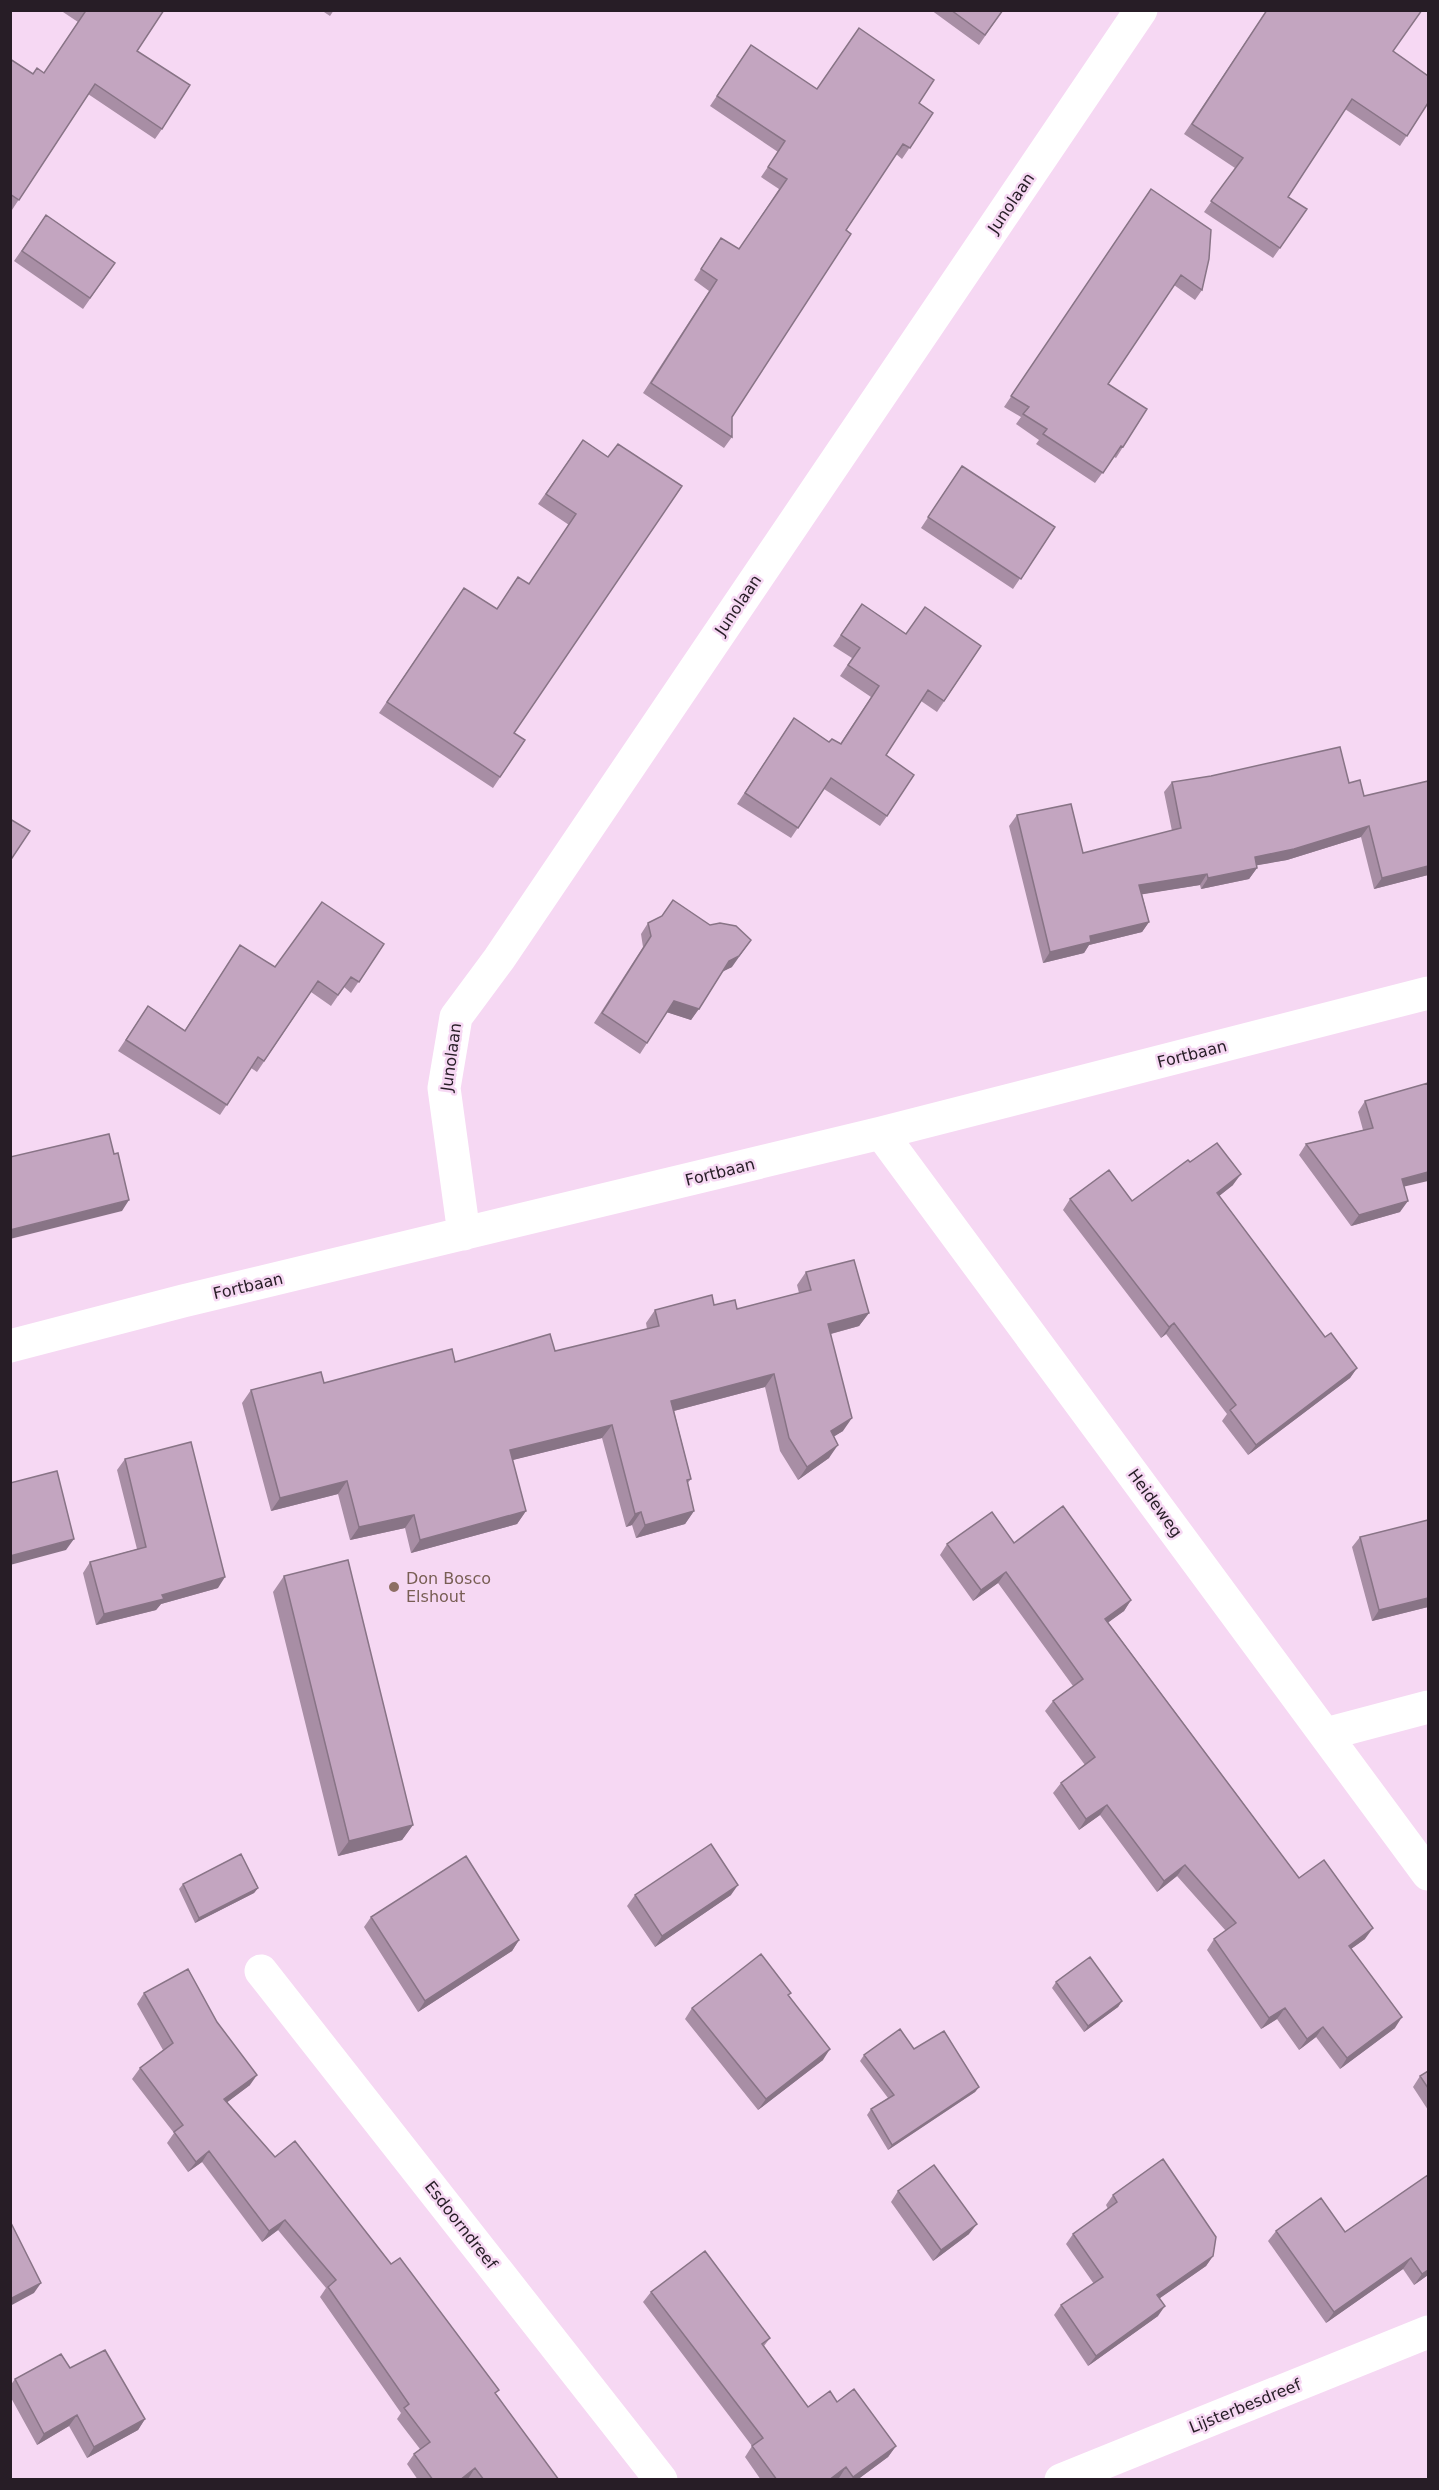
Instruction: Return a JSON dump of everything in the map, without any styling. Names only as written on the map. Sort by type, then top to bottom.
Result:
[{"type":"street","name":"Junolaan","points":[[464,1234],[444,1088],[456,1017],[506,949],[1141,10]]},
{"type":"street","name":"Fortbaan","points":[[10,1346],[881,1133],[1428,993]]},
{"type":"street","name":"Heideweg","points":[[881,1133],[1428,1874]]},
{"type":"street","points":[[1326,1734],[1428,1707]]},
{"type":"street","name":"Esdoorndreef","points":[[261,1971],[661,2480]]},
{"type":"street","name":"Lijsterbesdreef","points":[[1061,2480],[1428,2332]]},
{"type":"building","points":[[82,10],[164,10],[137,51],[190,85],[162,129],[95,84],[19,200],[10,194],[10,59],[33,74],[37,68],[44,73],[85,12]]},
{"type":"building","points":[[951,10],[1003,10],[985,35]]},
{"type":"building","points":[[1267,10],[1422,10],[1393,51],[1428,76],[1428,103],[1407,136],[1352,99],[1288,197],[1307,209],[1280,248],[1211,201],[1243,158],[1192,124]]},
{"type":"building","points":[[859,28],[934,80],[919,103],[933,113],[910,148],[903,144],[846,230],[851,234],[732,417],[732,437],[651,383],[717,280],[701,269],[721,238],[739,249],[787,179],[768,167],[785,141],[717,96],[751,45],[817,89]]},
{"type":"building","points":[[1151,189],[1211,230],[1209,259],[1202,290],[1181,275],[1108,384],[1147,409],[1103,473],[1043,434],[1047,429],[1023,414],[1029,407],[1011,396]]},
{"type":"building","points":[[46,215],[115,263],[90,298],[22,251]]},
{"type":"building","points":[[583,440],[608,457],[618,444],[682,486],[514,733],[525,740],[500,777],[387,702],[464,588],[497,609],[518,577],[529,584],[576,514],[546,494]]},
{"type":"building","points":[[962,466],[1055,527],[1021,579],[928,517]]},
{"type":"building","points":[[862,604],[906,634],[925,607],[981,646],[944,701],[928,690],[886,755],[914,775],[887,816],[831,778],[798,828],[745,793],[794,718],[829,742],[832,739],[841,744],[879,686],[848,665],[860,648],[841,635]]},
{"type":"building","points":[[1340,747],[1349,783],[1360,780],[1364,796],[1428,781],[1428,866],[1382,878],[1369,826],[1294,849],[1255,857],[1257,868],[1208,878],[1207,874],[1139,885],[1149,922],[1090,936],[1091,942],[1050,952],[1017,815],[1071,804],[1083,853],[1181,828],[1172,782],[1211,776]]},
{"type":"building","points":[[10,819],[30,831],[10,861]]},
{"type":"building","points":[[673,900],[710,925],[720,923],[736,926],[751,940],[739,956],[729,961],[699,1009],[674,1001],[647,1043],[602,1013],[651,936],[648,923],[662,916]]},
{"type":"building","points":[[322,902],[384,944],[359,982],[351,977],[338,995],[318,981],[264,1061],[258,1057],[227,1105],[126,1040],[148,1006],[185,1031],[240,945],[275,967]]},
{"type":"building","points":[[1428,1083],[1428,1172],[1402,1179],[1408,1201],[1359,1215],[1306,1144],[1373,1128],[1365,1101]]},
{"type":"building","points":[[109,1134],[114,1154],[118,1153],[129,1200],[10,1230],[10,1157]]},
{"type":"building","points":[[1217,1143],[1241,1174],[1217,1193],[1325,1337],[1331,1333],[1357,1368],[1256,1445],[1230,1410],[1236,1405],[1174,1323],[1169,1327],[1070,1199],[1109,1170],[1132,1201],[1188,1160],[1190,1162]]},
{"type":"building","points":[[854,1260],[869,1313],[828,1324],[852,1418],[831,1431],[838,1445],[807,1467],[789,1438],[774,1374],[671,1401],[691,1479],[687,1480],[694,1511],[645,1525],[641,1512],[635,1514],[612,1425],[510,1450],[526,1511],[420,1540],[414,1515],[359,1527],[347,1481],[280,1498],[251,1390],[321,1372],[324,1383],[452,1349],[455,1362],[550,1334],[555,1351],[659,1326],[655,1310],[712,1295],[714,1305],[735,1300],[737,1309],[811,1290],[806,1272]]},
{"type":"building","points":[[191,1442],[225,1577],[162,1595],[164,1599],[104,1614],[90,1562],[146,1547],[125,1459]]},
{"type":"building","points":[[57,1471],[74,1539],[10,1556],[10,1483]]},
{"type":"building","points":[[1063,1506],[1131,1600],[1105,1619],[1299,1878],[1324,1860],[1373,1928],[1349,1946],[1402,2017],[1347,2058],[1323,2027],[1307,2039],[1285,2008],[1269,2018],[1214,1939],[1236,1923],[1185,1865],[1164,1881],[1107,1805],[1086,1819],[1061,1783],[1095,1757],[1053,1701],[1083,1679],[1006,1572],[981,1590],[947,1544],[992,1512],[1014,1543]]},
{"type":"building","points":[[1428,1520],[1428,1598],[1379,1610],[1360,1537]]},
{"type":"building","points":[[348,1560],[413,1825],[349,1841],[284,1576]]},
{"type":"building","points":[[711,1844],[738,1885],[662,1936],[635,1895]]},
{"type":"building","points":[[241,1854],[258,1888],[199,1918],[183,1884]]},
{"type":"building","points":[[466,1856],[519,1940],[425,2001],[371,1917]]},
{"type":"building","points":[[761,1954],[791,1993],[788,1995],[830,2049],[766,2099],[692,2008]]},
{"type":"building","points":[[1090,1957],[1122,2001],[1088,2026],[1056,1982]]},
{"type":"building","points":[[188,1969],[217,2022],[257,2075],[224,2099],[275,2157],[295,2141],[391,2264],[400,2258],[499,2390],[495,2393],[559,2480],[484,2480],[475,2468],[460,2480],[433,2480],[414,2454],[430,2442],[404,2408],[409,2404],[328,2287],[336,2280],[285,2220],[269,2231],[209,2151],[196,2162],[174,2132],[183,2125],[140,2068],[173,2043],[144,1993]]},
{"type":"building","points":[[900,2029],[914,2049],[944,2031],[979,2087],[892,2145],[871,2109],[894,2095],[864,2055]]},
{"type":"building","points":[[1428,2071],[1428,2088],[1420,2076]]},
{"type":"building","points":[[1163,2159],[1216,2237],[1213,2256],[1157,2295],[1165,2306],[1096,2356],[1061,2305],[1103,2277],[1073,2234],[1117,2202],[1113,2195]]},
{"type":"building","points":[[934,2165],[977,2224],[941,2250],[898,2191]]},
{"type":"building","points":[[1428,2175],[1428,2270],[1422,2274],[1411,2258],[1334,2312],[1276,2231],[1321,2198],[1345,2232]]},
{"type":"building","points":[[10,2221],[41,2283],[10,2299]]},
{"type":"building","points":[[705,2251],[770,2338],[762,2344],[808,2407],[830,2391],[837,2402],[854,2389],[896,2446],[853,2477],[846,2467],[829,2480],[777,2480],[752,2446],[763,2438],[651,2292]]},
{"type":"building","points":[[105,2350],[145,2419],[94,2447],[77,2415],[44,2434],[15,2379],[61,2354],[70,2368]]},
{"type":"place","name":"Don Bosco Elshout","points":[[394,1587]]}]
